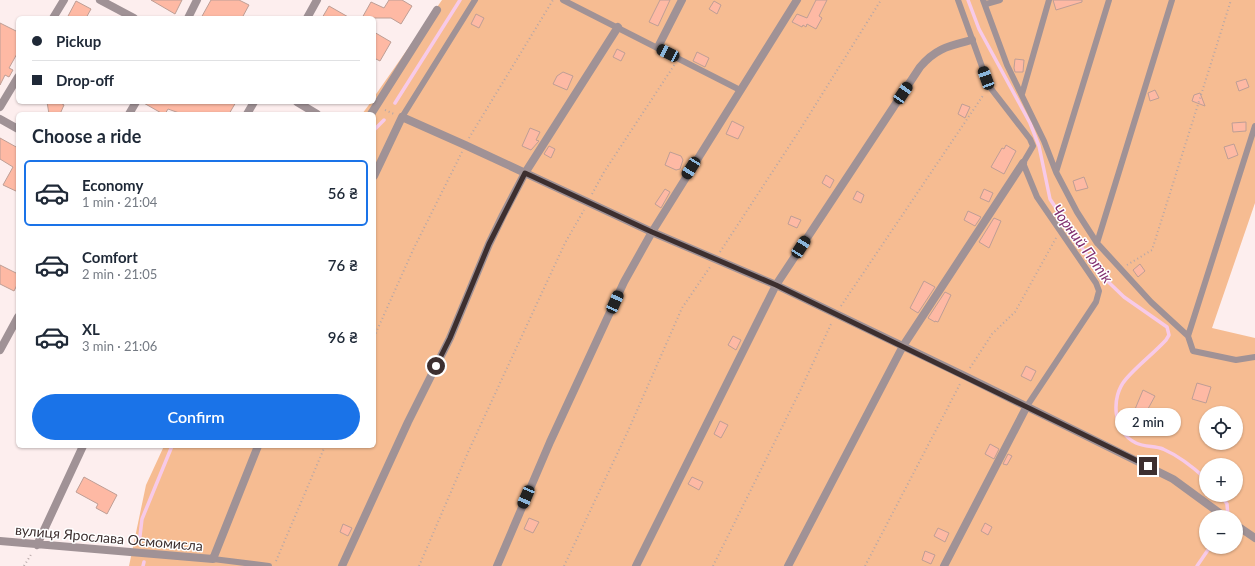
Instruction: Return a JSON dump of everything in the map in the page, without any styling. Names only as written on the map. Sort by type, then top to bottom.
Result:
[{"type":"street","points":[[54,16],[64,0]]},
{"type":"street","points":[[100,0],[130,16]]},
{"type":"street","points":[[189,16],[197,0]]},
{"type":"street","points":[[308,16],[317,0]]},
{"type":"street","points":[[658,48],[682,0]]},
{"type":"street","points":[[496,566],[550,442],[624,282],[652,232],[797,0]]},
{"type":"street","points":[[373,112],[437,10]]},
{"type":"street","points":[[342,566],[408,422],[450,338],[489,244],[525,173],[618,27]]},
{"type":"street","points":[[636,566],[776,285],[920,67],[934,53],[943,48],[972,40]]},
{"type":"street","points":[[0,107],[16,80]]},
{"type":"street","points":[[300,104],[314,112]]},
{"type":"street","points":[[376,172],[402,117],[465,144],[652,232],[776,285],[903,346],[1173,479],[1217,510]]},
{"type":"street","points":[[0,119],[16,128]]},
{"type":"street","points":[[788,566],[903,346],[1023,163]]},
{"type":"street","points":[[0,350],[16,321]]},
{"type":"street","points":[[944,566],[1027,406]]},
{"type":"street","points":[[36,545],[82,448]]},
{"type":"street","name":"вулиця Ярослава Осмомисла","points":[[0,541],[213,560],[257,448]]},
{"type":"street","points":[[1243,530],[1255,538]]},
{"type":"lane","points":[[402,117],[474,0]]},
{"type":"lane","points":[[563,0],[740,90]]},
{"type":"lane","points":[[958,0],[989,86],[1030,139],[1033,146],[1023,163],[1037,197],[1096,283],[1099,295],[1096,302],[1074,332],[1027,406]]},
{"type":"lane","points":[[1000,0],[984,2],[1006,65],[1022,94],[1056,172],[1077,212],[1097,243],[1119,269],[1151,302],[1188,336],[1192,351],[1236,360],[1255,358]]},
{"type":"lane","points":[[1022,94],[1049,0]]},
{"type":"lane","points":[[1056,172],[1109,0]]},
{"type":"lane","points":[[1097,243],[1172,0]]},
{"type":"lane","points":[[1188,336],[1255,126]]},
{"type":"lane","points":[[213,560],[270,566]]},
{"type":"path","points":[[376,332],[412,250],[465,144],[553,0]]},
{"type":"path","points":[[564,566],[628,431],[682,308],[801,128],[881,0]]},
{"type":"path","points":[[1119,269],[1152,250],[1231,0]]},
{"type":"path","points":[[419,566],[469,450],[566,243],[604,172],[678,58]]},
{"type":"path","points":[[713,566],[800,391],[836,314],[989,86]]},
{"type":"path","points":[[377,107],[402,117]]},
{"type":"path","points":[[865,566],[965,376],[992,334],[1015,312],[1060,230]]},
{"type":"path","points":[[273,566],[324,448]]},
{"type":"path","points":[[24,566],[36,545]]},
{"type":"shaded area","points":[[442,0],[1255,0],[1255,203],[1212,328],[1255,338],[1255,566],[129,566],[146,485],[163,448],[376,448],[376,112],[364,112],[370,104],[376,104],[376,94]]},
{"type":"building","points":[[151,0],[182,0],[175,14]]},
{"type":"building","points":[[211,0],[239,0],[249,5],[243,16],[202,16]]},
{"type":"building","points":[[389,0],[402,0],[412,6],[401,24],[391,18],[363,16],[371,2],[384,8]]},
{"type":"building","points":[[660,0],[670,0],[658,26],[649,22]]},
{"type":"building","points":[[816,0],[827,0],[819,16],[822,18],[816,29],[807,24],[806,27],[803,25],[802,27],[792,22],[797,14],[807,18]]},
{"type":"building","points":[[1053,0],[1082,0],[1082,2],[1056,10]]},
{"type":"building","points":[[76,1],[91,9],[87,16],[68,16]]},
{"type":"building","points":[[714,1],[721,5],[717,14],[709,9]]},
{"type":"building","points":[[329,6],[346,16],[323,16]]},
{"type":"building","points":[[476,14],[484,18],[479,28],[471,24]]},
{"type":"building","points":[[0,23],[16,31],[16,56],[9,68],[13,70],[9,77],[5,75],[0,85]]},
{"type":"building","points":[[376,33],[391,42],[380,61],[376,59]]},
{"type":"building","points":[[617,49],[625,53],[621,61],[613,57]]},
{"type":"building","points":[[697,52],[709,58],[705,67],[693,61]]},
{"type":"building","points":[[1015,59],[1024,60],[1023,72],[1015,72]]},
{"type":"building","points":[[563,72],[573,76],[567,90],[553,84],[557,76]]},
{"type":"building","points":[[1246,79],[1249,87],[1239,91],[1236,82]]},
{"type":"building","points":[[1155,90],[1159,98],[1150,101],[1148,93]]},
{"type":"building","points":[[1200,93],[1205,106],[1192,101],[1194,95]]},
{"type":"building","points":[[47,104],[64,105],[61,112],[49,112]]},
{"type":"building","points":[[146,104],[235,104],[230,112],[176,112],[168,109],[166,112],[160,112]]},
{"type":"building","points":[[962,104],[970,107],[965,118],[958,114]]},
{"type":"building","points":[[732,121],[744,127],[738,139],[726,134]]},
{"type":"building","points":[[1246,122],[1246,131],[1233,132],[1232,123]]},
{"type":"building","points":[[530,128],[540,132],[536,140],[539,141],[531,150],[522,146]]},
{"type":"building","points":[[0,138],[16,147],[16,191],[3,185],[13,167],[0,159]]},
{"type":"building","points":[[1234,144],[1238,155],[1228,159],[1224,147]]},
{"type":"building","points":[[1006,145],[1016,151],[1004,174],[991,167],[1002,148],[1004,149]]},
{"type":"building","points":[[549,146],[555,149],[551,158],[544,154]]},
{"type":"building","points":[[670,152],[681,156],[683,160],[680,169],[676,170],[665,165]]},
{"type":"building","points":[[826,175],[834,180],[830,188],[822,183]]},
{"type":"building","points":[[1084,177],[1088,188],[1076,191],[1073,181]]},
{"type":"building","points":[[665,189],[670,192],[661,208],[655,204]]},
{"type":"building","points":[[984,189],[993,193],[989,202],[980,198]]},
{"type":"building","points":[[857,191],[864,195],[861,203],[853,199]]},
{"type":"building","points":[[968,211],[981,217],[975,226],[964,220]]},
{"type":"building","points":[[791,216],[801,220],[797,228],[788,224]]},
{"type":"building","points":[[994,218],[1001,221],[989,248],[979,242]]},
{"type":"building","points":[[1140,264],[1145,271],[1138,277],[1133,270]]},
{"type":"building","points":[[0,265],[16,273],[16,287],[14,291],[0,284]]},
{"type":"building","points":[[924,281],[935,287],[918,313],[910,308]]},
{"type":"building","points":[[945,292],[951,295],[938,322],[935,322],[928,318]]},
{"type":"building","points":[[733,336],[741,340],[736,350],[728,345]]},
{"type":"building","points":[[1026,366],[1036,371],[1031,381],[1021,376]]},
{"type":"building","points":[[1197,383],[1211,387],[1206,403],[1192,399]]},
{"type":"building","points":[[1143,390],[1155,396],[1143,418],[1133,414]]},
{"type":"building","points":[[720,421],[728,425],[721,438],[714,434]]},
{"type":"building","points":[[990,444],[999,449],[994,459],[985,454]]},
{"type":"building","points":[[1008,454],[1012,456],[1007,465],[1003,464]]},
{"type":"building","points":[[84,477],[117,495],[107,514],[96,508],[98,504],[76,492]]},
{"type":"building","points":[[692,477],[703,482],[699,490],[688,484]]},
{"type":"building","points":[[529,518],[539,522],[533,533],[524,529]]},
{"type":"building","points":[[985,523],[992,527],[988,535],[981,531]]},
{"type":"building","points":[[343,524],[352,528],[348,536],[340,532]]},
{"type":"building","points":[[938,528],[949,533],[945,542],[934,536]]},
{"type":"building","points":[[925,551],[935,555],[931,564],[922,560]]},
{"type":"waterway","points":[[395,103],[460,0]]},
{"type":"waterway","name":"Чорний Потік","points":[[968,0],[979,29],[1030,123],[1039,146],[1050,199],[1098,272],[1124,297],[1167,327],[1169,335],[1166,340],[1126,379],[1121,386],[1116,404],[1116,414],[1122,431],[1128,438],[1136,443],[1157,447],[1175,455],[1199,473]]},
{"type":"waterway","points":[[376,128],[384,120]]},
{"type":"waterway","points":[[139,544],[142,519],[171,448]]},
{"type":"waterway","name":"Чорний Потік","points":[[1226,502],[1227,510]]},
{"type":"waterway","name":"Чорний Потік","points":[[1197,566],[1205,554]]},
{"type":"waterway","points":[[143,566],[144,562]]},
{"type":"route","points":[[436,366],[450,338],[489,244],[525,173],[652,232],[776,285],[1148,466]]}]
